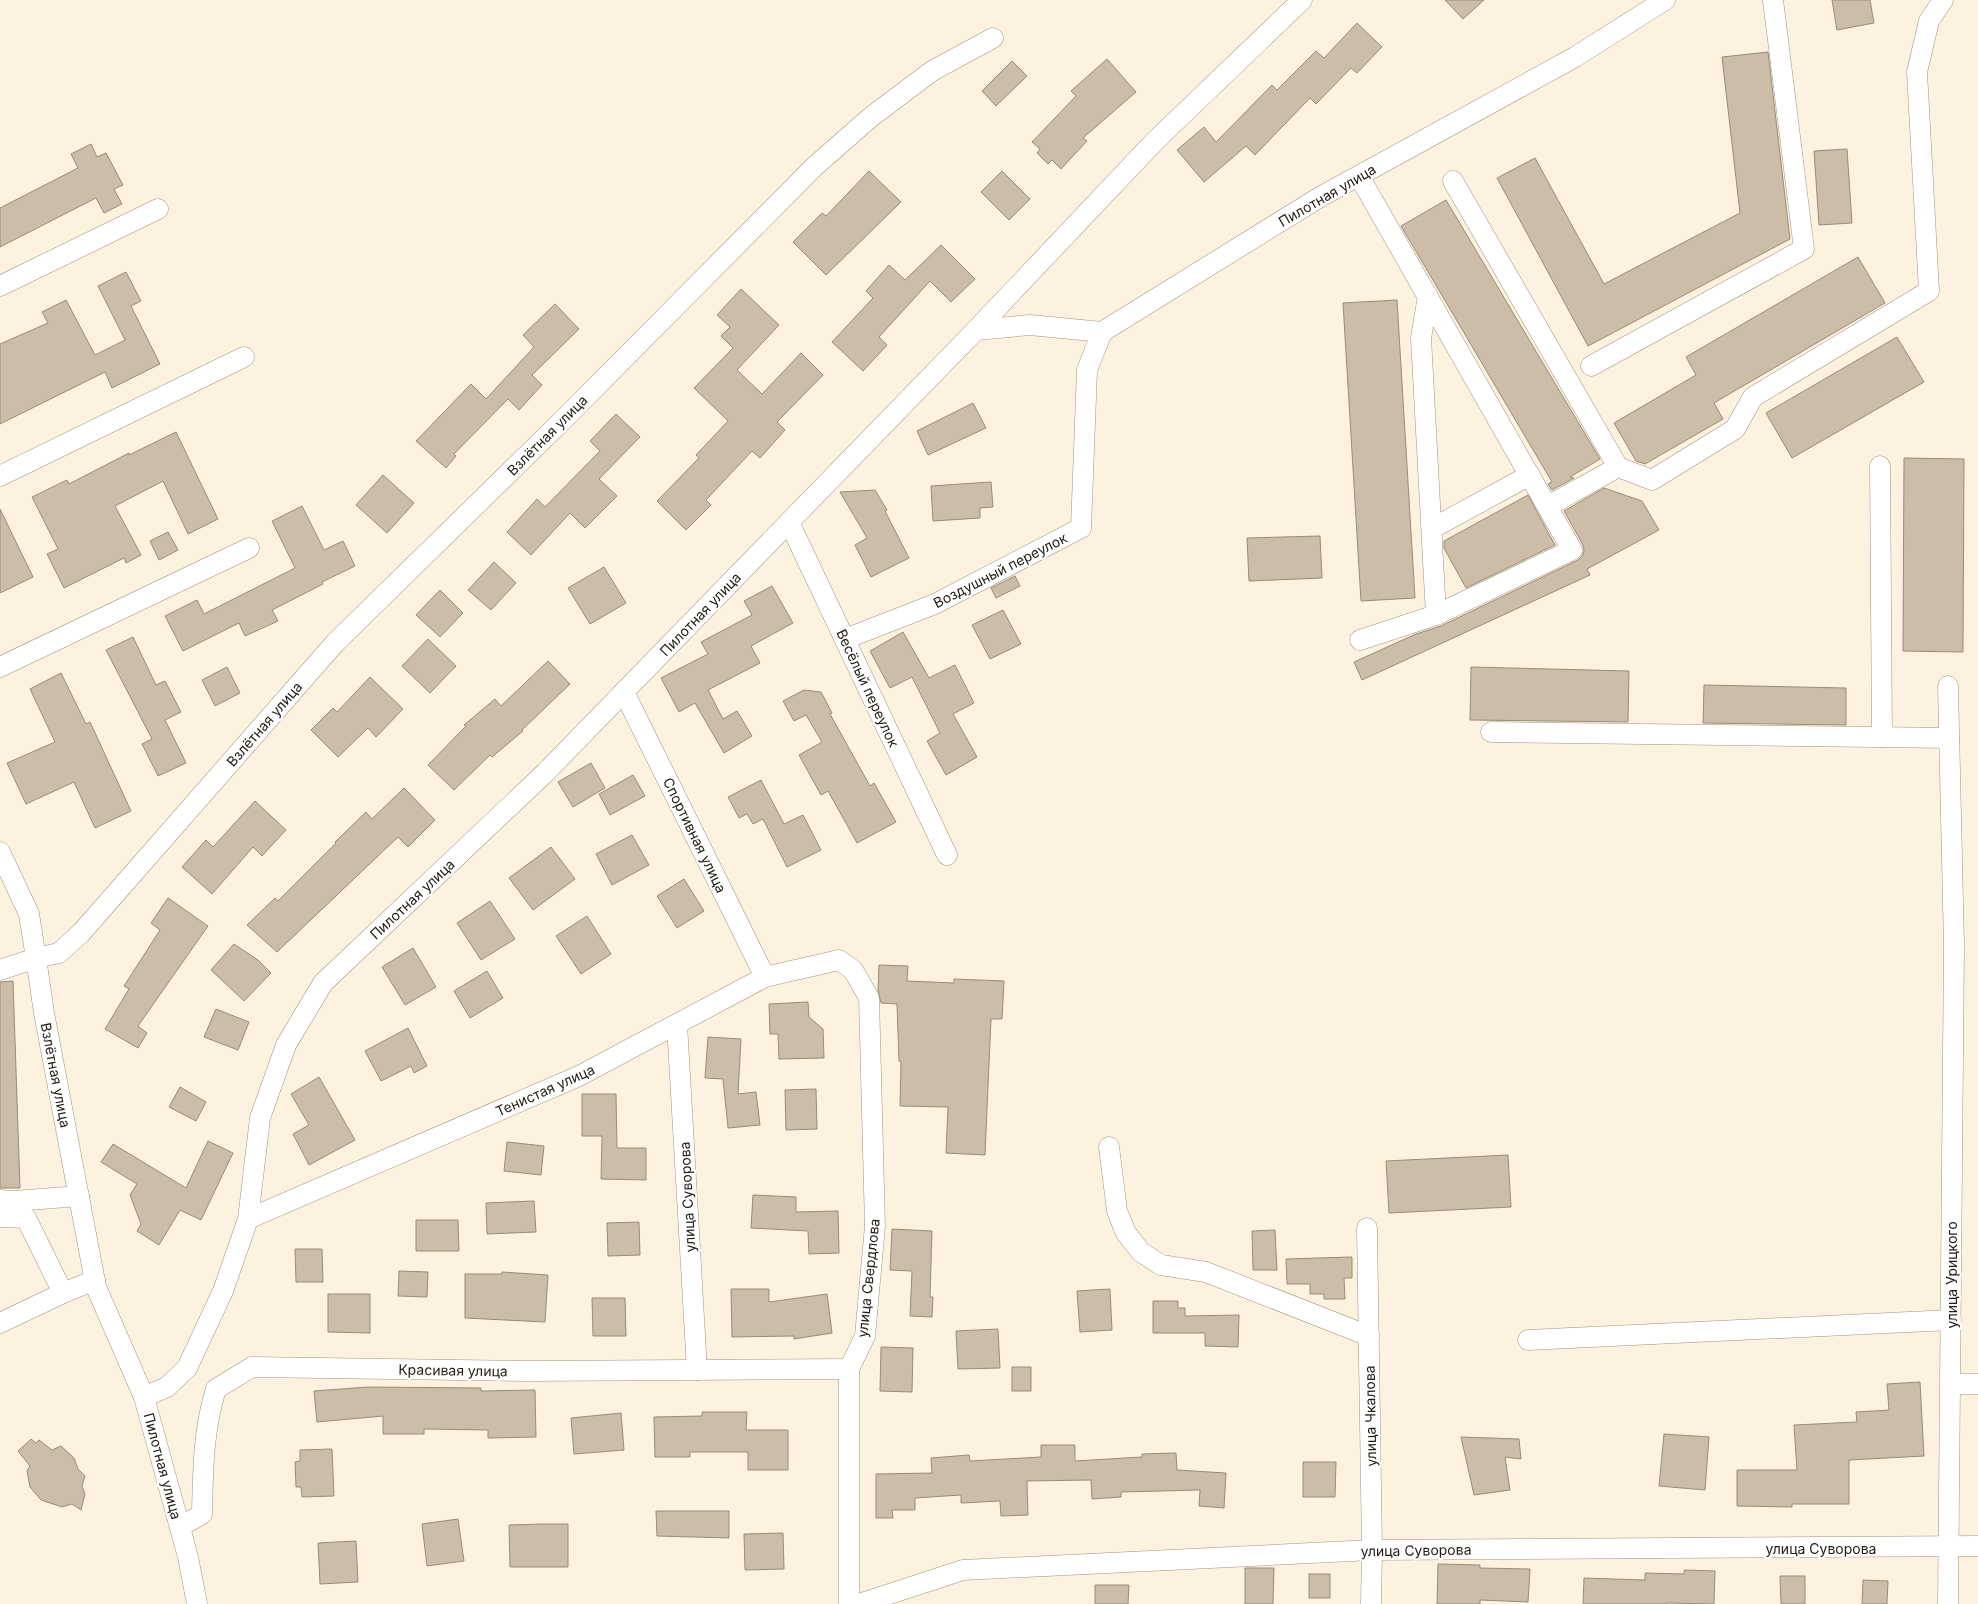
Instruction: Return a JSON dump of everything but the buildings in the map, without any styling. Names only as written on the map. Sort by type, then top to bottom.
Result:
[{"type":"street","name":"Пилотная улица","points":[[197,1604],[188,1557],[144,1397],[167,1387],[187,1368],[223,1291],[248,1218],[260,1118],[286,1045],[324,983],[545,774],[976,330],[1155,141],[1302,0]]},
{"type":"street","name":"Пилотная улица","points":[[1102,332],[1320,198],[1575,57],[1665,0]]},
{"type":"street","points":[[1591,366],[1804,248],[1773,0]]},
{"type":"street","points":[[1453,181],[1618,468],[1652,480],[1735,429],[1753,398],[1929,291],[1917,72],[1929,21],[1943,0]]},
{"type":"street","name":"Взлётная улица","points":[[144,1397],[96,1287],[36,958],[59,953],[81,933],[335,643],[567,416],[816,166],[871,117],[932,72],[994,38]]},
{"type":"street","points":[[1359,176],[1572,550],[1436,615],[1360,640]]},
{"type":"street","points":[[0,286],[158,209]]},
{"type":"street","points":[[1428,296],[1421,338],[1433,528],[1436,615]]},
{"type":"street","points":[[976,330],[1030,325],[1102,332]]},
{"type":"street","name":"Воздушный переулок","points":[[845,639],[935,604],[1081,528],[1088,370],[1102,332]]},
{"type":"street","points":[[0,476],[244,357]]},
{"type":"street","points":[[1880,466],[1882,737]]},
{"type":"street","points":[[1548,506],[1618,468]]},
{"type":"street","points":[[1433,528],[1530,475]]},
{"type":"street","name":"Весёлый переулок","points":[[789,522],[946,855]]},
{"type":"street","points":[[0,667],[248,548]]},
{"type":"street","name":"улица Урицкого","points":[[1948,686],[1954,946],[1948,1604]]},
{"type":"street","name":"Спортивная улица","points":[[624,692],[765,977]]},
{"type":"street","points":[[1491,732],[1950,738]]},
{"type":"street","points":[[0,852],[29,914],[36,958],[0,970]]},
{"type":"street","name":"Тенистая улица","points":[[248,1218],[579,1076],[765,977],[839,960]]},
{"type":"street","name":"улица Свердлова","points":[[839,960],[853,970],[869,998],[875,1226],[865,1336],[849,1369],[849,1604]]},
{"type":"street","name":"улица Суворова","points":[[677,1024],[697,1370]]},
{"type":"street","points":[[1109,1147],[1117,1211],[1126,1233],[1141,1252],[1161,1265],[1206,1272],[1368,1336]]},
{"type":"street","points":[[0,1200],[79,1196]]},
{"type":"street","points":[[0,1218],[26,1218],[62,1293]]},
{"type":"street","name":"улица Чкалова","points":[[1367,1228],[1372,1550],[1371,1604]]},
{"type":"street","points":[[0,1323],[62,1293],[95,1280]]},
{"type":"street","points":[[1528,1340],[1951,1320]]},
{"type":"street","name":"Красивая улица","points":[[180,1527],[202,1514],[205,1440],[208,1414],[216,1389],[252,1367],[530,1371],[849,1369]]},
{"type":"street","points":[[1950,1384],[1978,1384]]},
{"type":"street","name":"улица Суворова","points":[[859,1604],[963,1570],[1372,1550],[1978,1546]]}]
